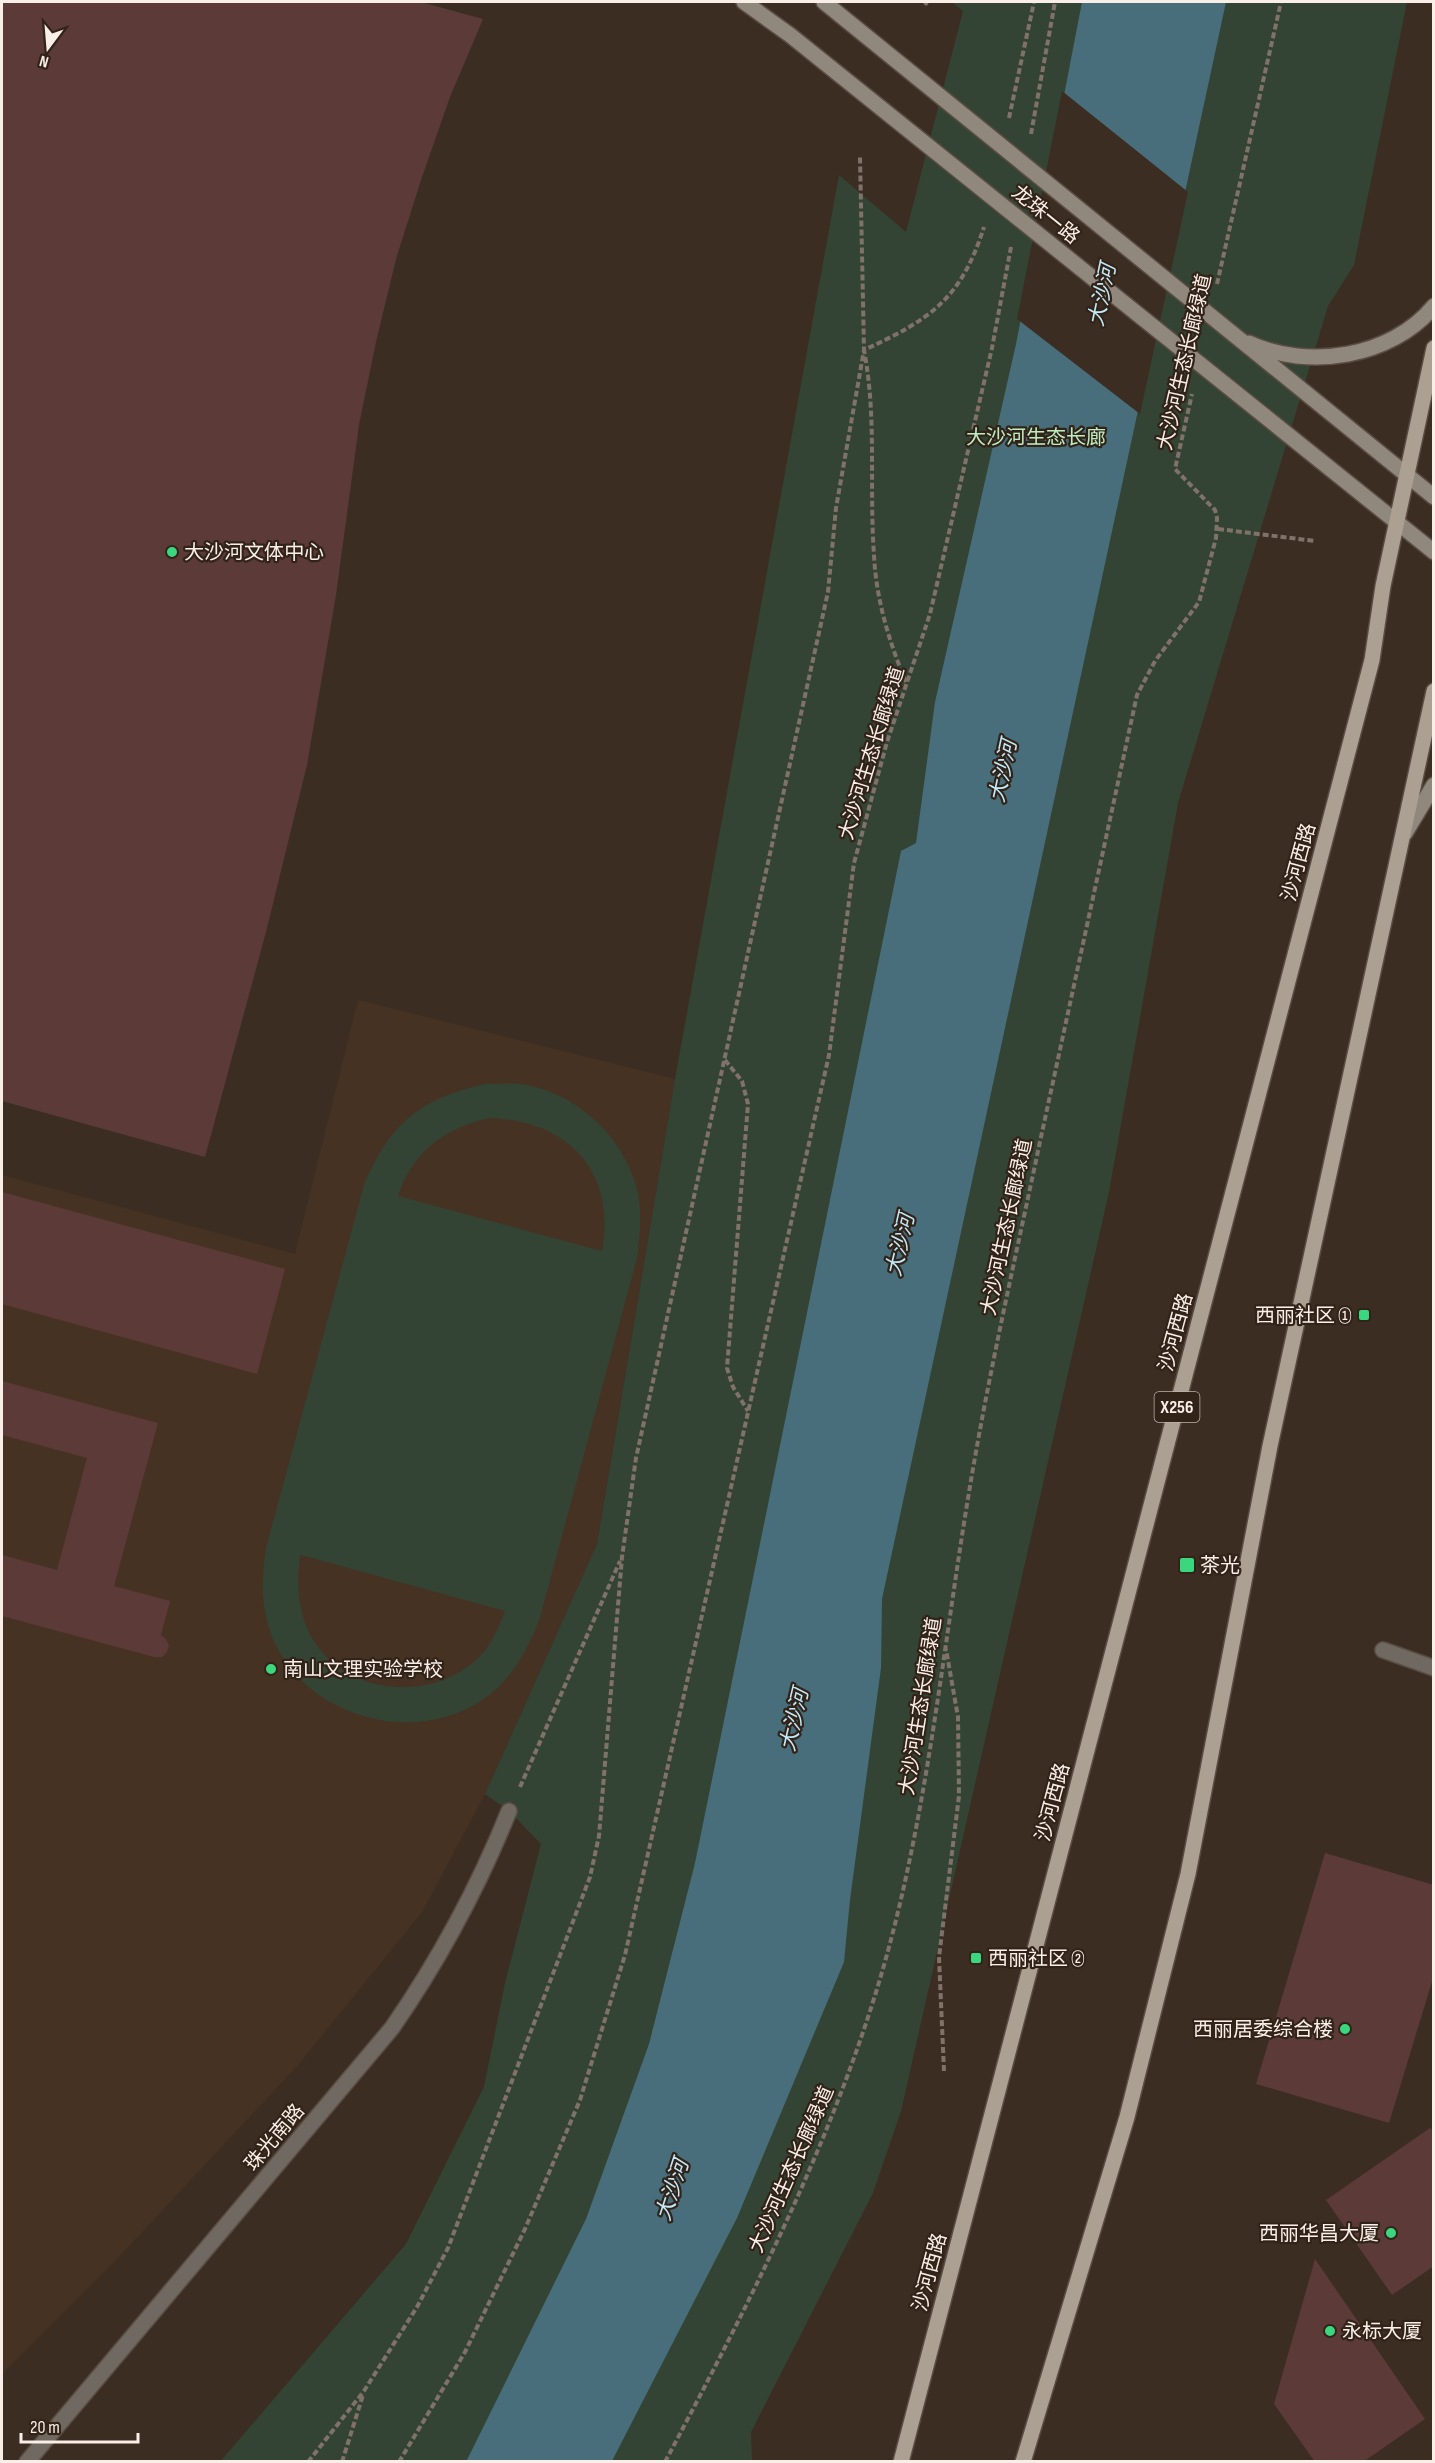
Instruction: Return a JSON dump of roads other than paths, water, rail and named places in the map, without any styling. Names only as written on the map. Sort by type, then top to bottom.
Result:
[{"type":"main road","name":"沙河西路","points":[[901,2462],[1372,660],[1383,586],[1434,348]]},
{"type":"main road","points":[[1023,2462],[1126,2117],[1188,1874],[1270,1446],[1434,691]]},
{"type":"street","name":"龙珠一路","points":[[744,2],[790,35],[1434,552]]},
{"type":"street","name":"龙珠一路","points":[[824,2],[1434,497]]},
{"type":"street","points":[[1234,337],[1286,356],[1316,359],[1338,356],[1392,338],[1415,325],[1434,306]]},
{"type":"street","points":[[1400,840],[1434,785]]},
{"type":"street","points":[[1383,1650],[1434,1668]]},
{"type":"street","name":"珠光南路","points":[[27,2462],[392,2028],[422,1985],[466,1907],[509,1811]]},
{"type":"water","name":"大沙河","points":[[1082,2],[1226,2],[882,1599],[881,1668],[844,1962],[737,2218],[612,2461],[466,2462],[586,2219],[649,2044],[695,1863],[901,851],[916,843],[935,702],[1016,344]]},
{"type":"place","name":"大沙河文体中心","points":[[172,552]]},
{"type":"place","name":"西丽社区 ①","points":[[1364,1315]]},
{"type":"place","name":"茶光","points":[[1187,1565]]},
{"type":"place","name":"南山文理实验学校","points":[[271,1669]]},
{"type":"place","name":"西丽社区 ②","points":[[976,1958]]},
{"type":"place","name":"西丽居委综合楼","points":[[1345,2029]]},
{"type":"place","name":"西丽华昌大厦","points":[[1391,2233]]},
{"type":"place","name":"永标大厦","points":[[1330,2331]]},
{"type":"park label","name":"大沙河生态长廊","points":[[1036,437]]}]
